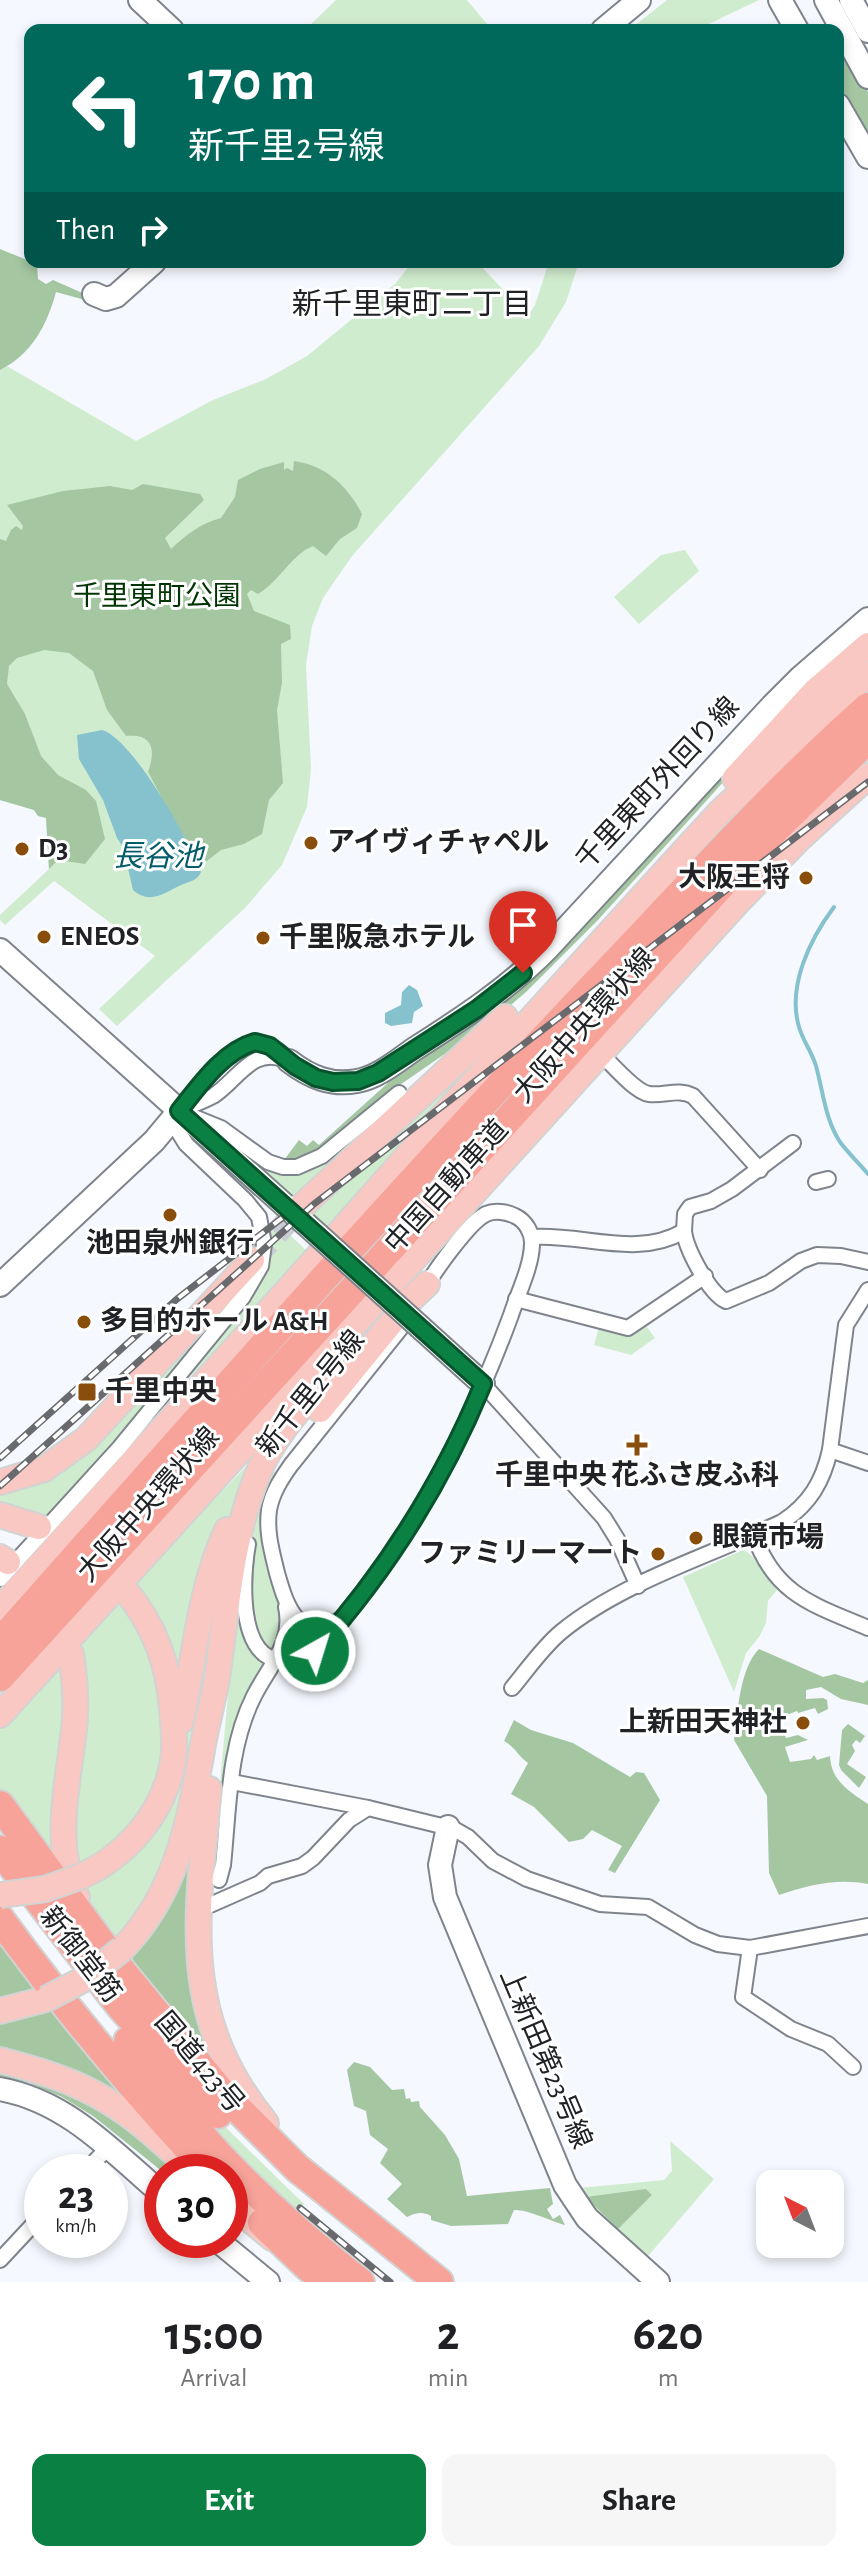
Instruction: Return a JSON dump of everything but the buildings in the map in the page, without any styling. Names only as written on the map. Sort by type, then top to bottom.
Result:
[{"type":"highway","name":"中国自動車道","points":[[0,1642],[510,1074],[803,767],[868,707]]},
{"type":"highway","name":"中国自動車道","points":[[0,1677],[744,860],[868,739]]},
{"type":"highway","name":"国道423号","points":[[0,1805],[221,2092],[297,2168],[439,2282]]},
{"type":"highway","name":"新御堂筋","points":[[0,1850],[141,2031],[225,2122],[240,2132],[340,2226],[412,2282]]},
{"type":"highway","name":"新御堂筋","points":[[0,1871],[190,2122],[283,2217],[360,2282]]},
{"type":"highway","points":[[0,1919],[107,2058],[195,2154]]},
{"type":"highway","points":[[121,1962],[185,2064],[240,2132]]},
{"type":"highway","points":[[248,2208],[317,2275]]},
{"type":"main road","points":[[686,849],[725,789],[816,690],[868,645]]},
{"type":"main road","name":"大阪中央環状線","points":[[0,1609],[720,812],[868,674]]},
{"type":"main road","name":"大阪中央環状線","points":[[0,1715],[778,861],[868,776]]},
{"type":"main road","points":[[778,861],[868,795]]},
{"type":"main road","points":[[300,1208],[505,1017],[619,922]]},
{"type":"main road","points":[[399,1093],[505,1017]]},
{"type":"main road","points":[[0,2011],[46,1999],[121,1962],[153,1912],[179,1858],[191,1812],[216,1683],[231,1576],[245,1508],[258,1472],[281,1434],[454,1230],[485,1180]]},
{"type":"main road","points":[[0,1482],[44,1469],[86,1439],[252,1260]]},
{"type":"main road","points":[[275,1468],[400,1312],[427,1284]]},
{"type":"main road","points":[[2,1570],[82,1506],[127,1459],[148,1445]]},
{"type":"main road","points":[[0,1515],[39,1527]]},
{"type":"main road","points":[[0,1895],[45,1889],[82,1876],[117,1855],[141,1830],[160,1801],[171,1772],[205,1592],[213,1562],[227,1530]]},
{"type":"main road","points":[[126,1591],[150,1626],[167,1673],[174,1737],[171,1772]]},
{"type":"main road","points":[[71,1654],[76,1703],[63,1812],[65,1856],[73,1888],[81,1904],[121,1962]]},
{"type":"main road","points":[[216,1683],[216,1715],[198,1909],[203,1999],[227,2064],[256,2111],[316,2182]]},
{"type":"main road","points":[[198,1949],[219,1880]]},
{"type":"main road","points":[[0,2060],[63,2079],[109,2102],[136,2120],[175,2154]]},
{"type":"main road","points":[[248,2218],[317,2275]]},
{"type":"street","points":[[140,0],[166,24]]},
{"type":"street","points":[[610,24],[639,0]]},
{"type":"street","points":[[780,0],[794,24]]},
{"type":"street","points":[[826,0],[839,24]]},
{"type":"street","points":[[851,0],[868,31]]},
{"type":"street","points":[[844,33],[868,77]]},
{"type":"street","points":[[844,115],[868,157]]},
{"type":"street","points":[[94,294],[106,299],[116,296],[147,268]]},
{"type":"street","name":"千里東町外回り線","points":[[179,1111],[215,1095],[255,1060],[273,1056],[289,1061],[308,1075],[327,1081],[364,1079],[491,999],[540,956],[772,706],[868,619]]},
{"type":"street","points":[[0,950],[483,1384],[594,1506],[614,1533],[638,1586]]},
{"type":"street","points":[[601,1054],[642,1092],[684,1092],[693,1096],[760,1170]]},
{"type":"street","points":[[179,1111],[221,1128],[268,1162],[297,1167],[322,1156],[399,1093]]},
{"type":"street","points":[[2,1570],[120,1447],[249,1290],[263,1260],[262,1226],[253,1208],[186,1144],[178,1131],[179,1111]]},
{"type":"street","points":[[0,1285],[154,1141],[179,1111]]},
{"type":"street","points":[[793,1143],[719,1197],[690,1207],[685,1214],[684,1231],[691,1255],[718,1296],[726,1301],[769,1283],[801,1261],[817,1255],[868,1262]]},
{"type":"street","name":"新千里2号線","points":[[219,1880],[242,1723],[276,1660],[287,1632],[286,1606],[269,1542],[269,1512],[274,1492],[291,1465],[400,1331],[427,1284],[485,1214],[501,1212],[518,1217],[532,1237]]},
{"type":"street","points":[[245,1508],[249,1528],[245,1576],[247,1617],[257,1647],[276,1660],[294,1663],[307,1658],[343,1618],[418,1513],[451,1454],[496,1357],[531,1255],[532,1237],[569,1237],[634,1245],[661,1240],[684,1231]]},
{"type":"street","points":[[516,1299],[628,1328],[705,1276]]},
{"type":"street","points":[[512,1688],[560,1633],[592,1610],[638,1586],[782,1522],[805,1504],[819,1486],[830,1450],[846,1325],[868,1290]]},
{"type":"street","points":[[830,1450],[868,1463]]},
{"type":"street","points":[[754,1535],[769,1568],[791,1592],[868,1628]]},
{"type":"street","points":[[286,1606],[294,1617],[311,1626],[329,1625],[343,1618]]},
{"type":"street","points":[[232,1782],[448,1827],[463,1833],[499,1865],[557,1891],[610,1906],[648,1907],[712,1942],[750,1948],[868,1926]]},
{"type":"street","points":[[210,1905],[260,1883],[268,1876],[302,1866],[349,1820],[368,1808]]},
{"type":"street","name":"上新田第23号線","points":[[448,1827],[440,1865],[445,1897],[565,2185],[587,2218],[658,2282]]},
{"type":"street","points":[[750,1948],[743,1997],[791,2029],[828,2044],[854,2070]]},
{"type":"street","points":[[0,2089],[33,2099],[65,2114],[144,2179]]},
{"type":"street","points":[[102,2154],[108,2148]]},
{"type":"street","points":[[0,2260],[24,2234]]},
{"type":"street","points":[[239,2258],[268,2282]]},
{"type":"green space","points":[[336,0],[467,0],[487,24],[311,24]]},
{"type":"green space","points":[[667,0],[759,0],[709,24],[637,24]]},
{"type":"green space","points":[[844,49],[868,92],[868,146],[844,104]]},
{"type":"green space","points":[[0,249],[24,259],[24,268],[37,268],[38,279],[46,284],[53,280],[87,295],[85,300],[56,292],[37,337],[21,356],[0,370]]},
{"type":"green space","name":"千里東町公園","points":[[407,268],[483,268],[528,316],[535,305],[547,268],[577,268],[566,302],[539,346],[352,556],[323,598],[312,626],[306,665],[311,769],[307,807],[282,865],[245,908],[117,1026],[99,1009],[155,956],[54,881],[5,925],[0,920],[0,915],[49,869],[46,818],[38,816],[34,810],[0,800],[0,362],[136,441],[213,400],[266,379],[307,356],[396,283]]},
{"type":"green space","points":[[294,461],[316,467],[334,478],[350,494],[362,514],[357,528],[340,539],[326,556],[313,546],[298,555],[266,589],[258,594],[251,590],[247,594],[254,611],[290,625],[291,639],[281,644],[282,683],[277,710],[283,783],[269,800],[262,834],[244,844],[221,850],[199,867],[191,846],[180,832],[148,772],[152,750],[147,740],[126,736],[107,710],[93,671],[69,653],[44,650],[17,658],[9,666],[7,684],[25,714],[41,756],[58,775],[86,790],[96,801],[105,839],[85,864],[58,860],[49,869],[46,818],[38,816],[34,810],[0,800],[0,539],[6,541],[11,530],[16,526],[22,530],[23,526],[7,505],[63,491],[110,486],[132,490],[143,484],[200,494],[204,500],[165,538],[171,549],[194,530],[221,518],[235,497],[238,480],[284,462],[284,470],[293,471]]},
{"type":"green space","points":[[685,550],[699,571],[639,624],[614,597],[661,555]]},
{"type":"green space","points":[[758,727],[733,771],[597,921],[526,992],[491,1022],[394,1089],[317,1152],[299,1159],[284,1160],[299,1140],[307,1146],[313,1140],[319,1145],[389,1082],[385,1076],[468,1024]]},
{"type":"green space","points":[[511,1024],[324,1231],[303,1213]]},
{"type":"green space","points":[[402,1098],[292,1202],[248,1158],[284,1172],[312,1168]]},
{"type":"green space","points":[[274,1220],[308,1252],[178,1388],[176,1386],[262,1280],[270,1247],[268,1225]]},
{"type":"green space","points":[[250,1277],[124,1435],[44,1523],[0,1507],[0,1490],[26,1482]]},
{"type":"green space","points":[[644,1323],[655,1338],[631,1355],[594,1345],[599,1327]]},
{"type":"green space","points":[[255,1457],[183,1687],[131,1586]]},
{"type":"green space","points":[[272,1466],[276,1475],[265,1549],[280,1620],[276,1646],[270,1649],[254,1621],[250,1580],[256,1517]]},
{"type":"green space","points":[[227,1550],[176,1832],[155,1889],[115,1944],[81,1885],[105,1872],[182,1761],[200,1655]]},
{"type":"green space","points":[[743,1550],[777,1590],[768,1601],[766,1623],[746,1653],[734,1692],[683,1577]]},
{"type":"green space","points":[[237,1593],[254,1652],[264,1666],[249,1694],[214,1879],[212,1874]]},
{"type":"green space","points":[[120,1598],[136,1619],[165,1699],[162,1769],[141,1813],[111,1847],[76,1870],[72,1852],[76,1648]]},
{"type":"green space","points":[[759,1649],[823,1677],[835,1674],[863,1683],[868,1680],[868,1705],[841,1699],[821,1687],[806,1690],[806,1699],[823,1698],[827,1700],[828,1709],[818,1714],[815,1708],[797,1711],[779,1718],[786,1738],[798,1735],[808,1740],[785,1747],[790,1762],[811,1759],[814,1755],[817,1760],[830,1756],[837,1779],[868,1804],[868,1884],[823,1884],[779,1895],[769,1873],[767,1796],[734,1740],[744,1679]]},
{"type":"green space","points":[[62,1661],[65,1675],[59,1870],[0,1793],[0,1730]]},
{"type":"green space","points":[[514,1720],[531,1730],[573,1743],[630,1777],[636,1772],[644,1773],[660,1800],[615,1873],[608,1870],[622,1846],[592,1830],[583,1839],[569,1842],[534,1807],[511,1794],[528,1763],[504,1741]]},
{"type":"green space","points":[[848,1724],[865,1736],[860,1743],[856,1740],[852,1745],[855,1751],[847,1764],[866,1777],[859,1788],[839,1765],[842,1730]]},
{"type":"green space","points":[[200,1808],[192,1927],[235,2088],[124,1957]]},
{"type":"green space","points":[[0,1859],[211,2113],[304,2204],[291,2218],[248,2176],[248,2154],[231,2154]]},
{"type":"green space","points":[[0,1931],[45,1990],[0,2001]]},
{"type":"green space","points":[[54,2003],[141,2113],[0,2052],[0,2019]]},
{"type":"green space","points":[[354,2062],[370,2067],[392,2090],[404,2089],[406,2099],[410,2098],[411,2102],[419,2101],[420,2107],[445,2135],[459,2159],[467,2196],[550,2188],[553,2204],[547,2209],[553,2219],[560,2215],[565,2225],[519,2210],[514,2210],[508,2224],[451,2226],[431,2220],[431,2216],[425,2213],[407,2217],[387,2199],[402,2184],[380,2163],[388,2149],[370,2135],[366,2111],[354,2106],[347,2070]]},
{"type":"green space","points":[[0,2071],[27,2076],[108,2111],[159,2154],[144,2154],[144,2157],[93,2116],[62,2097],[30,2083],[0,2076]]},
{"type":"green space","points":[[670,2141],[714,2179],[648,2256],[593,2206],[579,2188],[664,2180],[672,2171]]},
{"type":"green space","points":[[646,2189],[652,2195],[618,2229],[586,2197]]},
{"type":"water","name":"長谷池","points":[[102,730],[115,737],[129,751],[159,792],[201,872],[195,879],[157,896],[145,897],[133,890],[123,847],[103,800],[79,759],[77,735]]},
{"type":"water","points":[[409,985],[417,990],[423,1006],[414,1012],[412,1023],[391,1026],[385,1023],[385,1013],[401,1005],[402,992]]},
{"type":"waterway","points":[[834,907],[817,933],[803,964],[798,979],[796,1011],[835,1133],[868,1174]]},
{"type":"tunnel","points":[[252,1260],[300,1208]]},
{"type":"railway","points":[[0,1486],[314,1204],[868,782]]},
{"type":"railway","points":[[0,1458],[177,1299],[282,1218]]},
{"type":"railway","points":[[300,2208],[390,2282]]},
{"type":"place","name":"アイヴィチャペル","points":[[311,843]]},
{"type":"place","name":"D3","points":[[22,849]]},
{"type":"place","name":"大阪王将","points":[[806,878]]},
{"type":"place","name":"ENEOS","points":[[44,937]]},
{"type":"place","name":"千里阪急ホテル","points":[[263,938]]},
{"type":"place","name":"池田泉州銀行","points":[[170,1215]]},
{"type":"place","name":"多目的ホール A&H","points":[[84,1322]]},
{"type":"place","name":"千里中央","points":[[87,1392]]},
{"type":"place","name":"千里中央 花ふさ皮ふ科","points":[[637,1445]]},
{"type":"place","name":"眼鏡市場","points":[[696,1538]]},
{"type":"place","name":"ファミリーマート","points":[[658,1554]]},
{"type":"place","name":"上新田天神社","points":[[803,1723]]},
{"type":"district","name":"新千里東町二丁目","points":[[412,305]]},
{"type":"route","points":[[315,1651],[343,1618],[418,1513],[451,1454],[483,1384],[179,1111],[202,1082],[232,1054],[255,1042],[270,1046],[316,1078],[339,1082],[371,1077],[477,1009],[523,973]]}]
